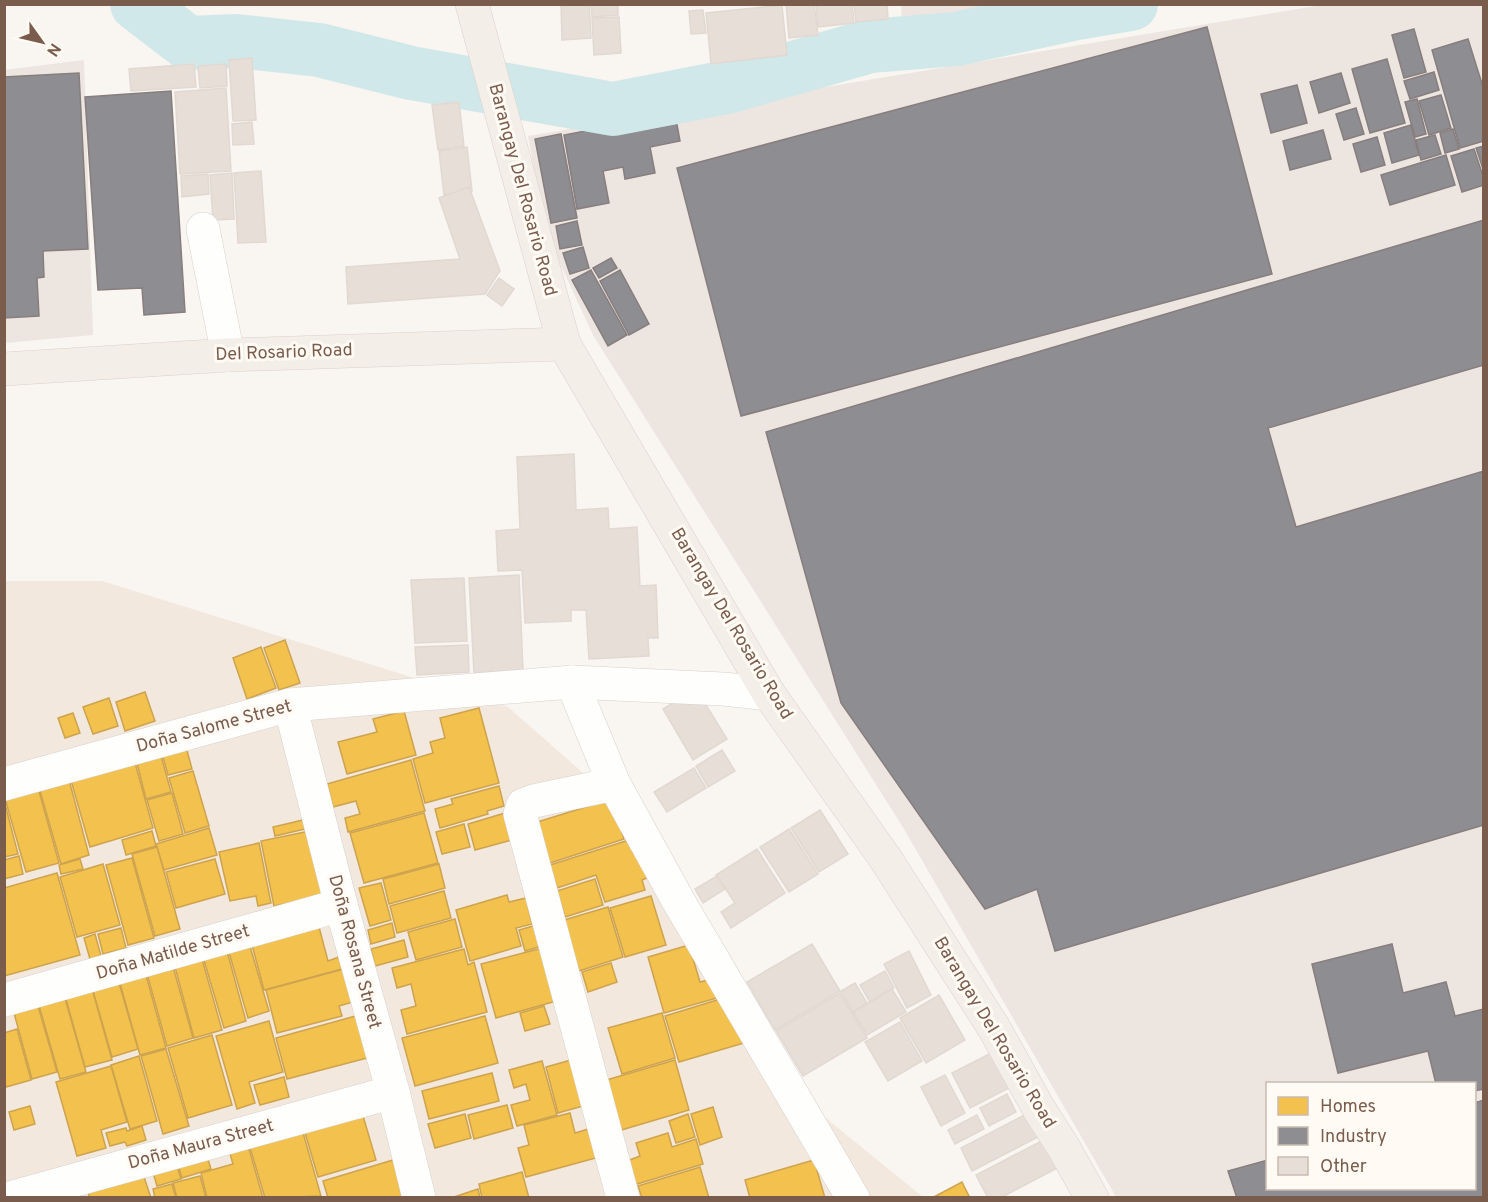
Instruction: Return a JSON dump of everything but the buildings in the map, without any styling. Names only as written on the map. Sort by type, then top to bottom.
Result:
[{"type":"main road","name":"Barangay Del Rosario Road","points":[[475,17],[564,344],[769,694],[885,858],[994,1028],[1092,1197]]},
{"type":"main road","name":"Del Rosario Road","points":[[4,369],[228,355],[564,344]]},
{"type":"street","points":[[203,229],[228,355]]},
{"type":"street","points":[[572,682],[614,784],[679,902],[853,1197]]},
{"type":"street","name":"Doña Salome Street","points":[[4,783],[290,705],[572,682],[723,689],[769,694]]},
{"type":"street","name":"Doña Rosana Street","points":[[290,705],[419,1197]]},
{"type":"street","points":[[614,784],[534,801],[524,806],[520,814],[622,1197]]},
{"type":"street","name":"Doña Matilde Street","points":[[4,1000],[341,905]]},
{"type":"street","name":"Doña Maura Street","points":[[10,1197],[393,1092]]},
{"type":"shaded area","points":[[901,4],[997,4],[997,5],[902,21]]},
{"type":"shaded area","points":[[1322,5],[1483,5],[1483,1197],[1116,1197],[904,829],[593,335],[544,229],[528,136]]},
{"type":"shaded area","points":[[84,60],[93,335],[5,343],[4,70]]},
{"type":"shaded area","points":[[5,581],[102,581],[508,707],[639,822],[806,1102],[923,1197],[5,1198]]},
{"type":"waterway","points":[[137,4],[188,43],[236,41],[319,50],[411,73],[613,109],[727,87],[870,46],[956,39],[1131,4]]}]
